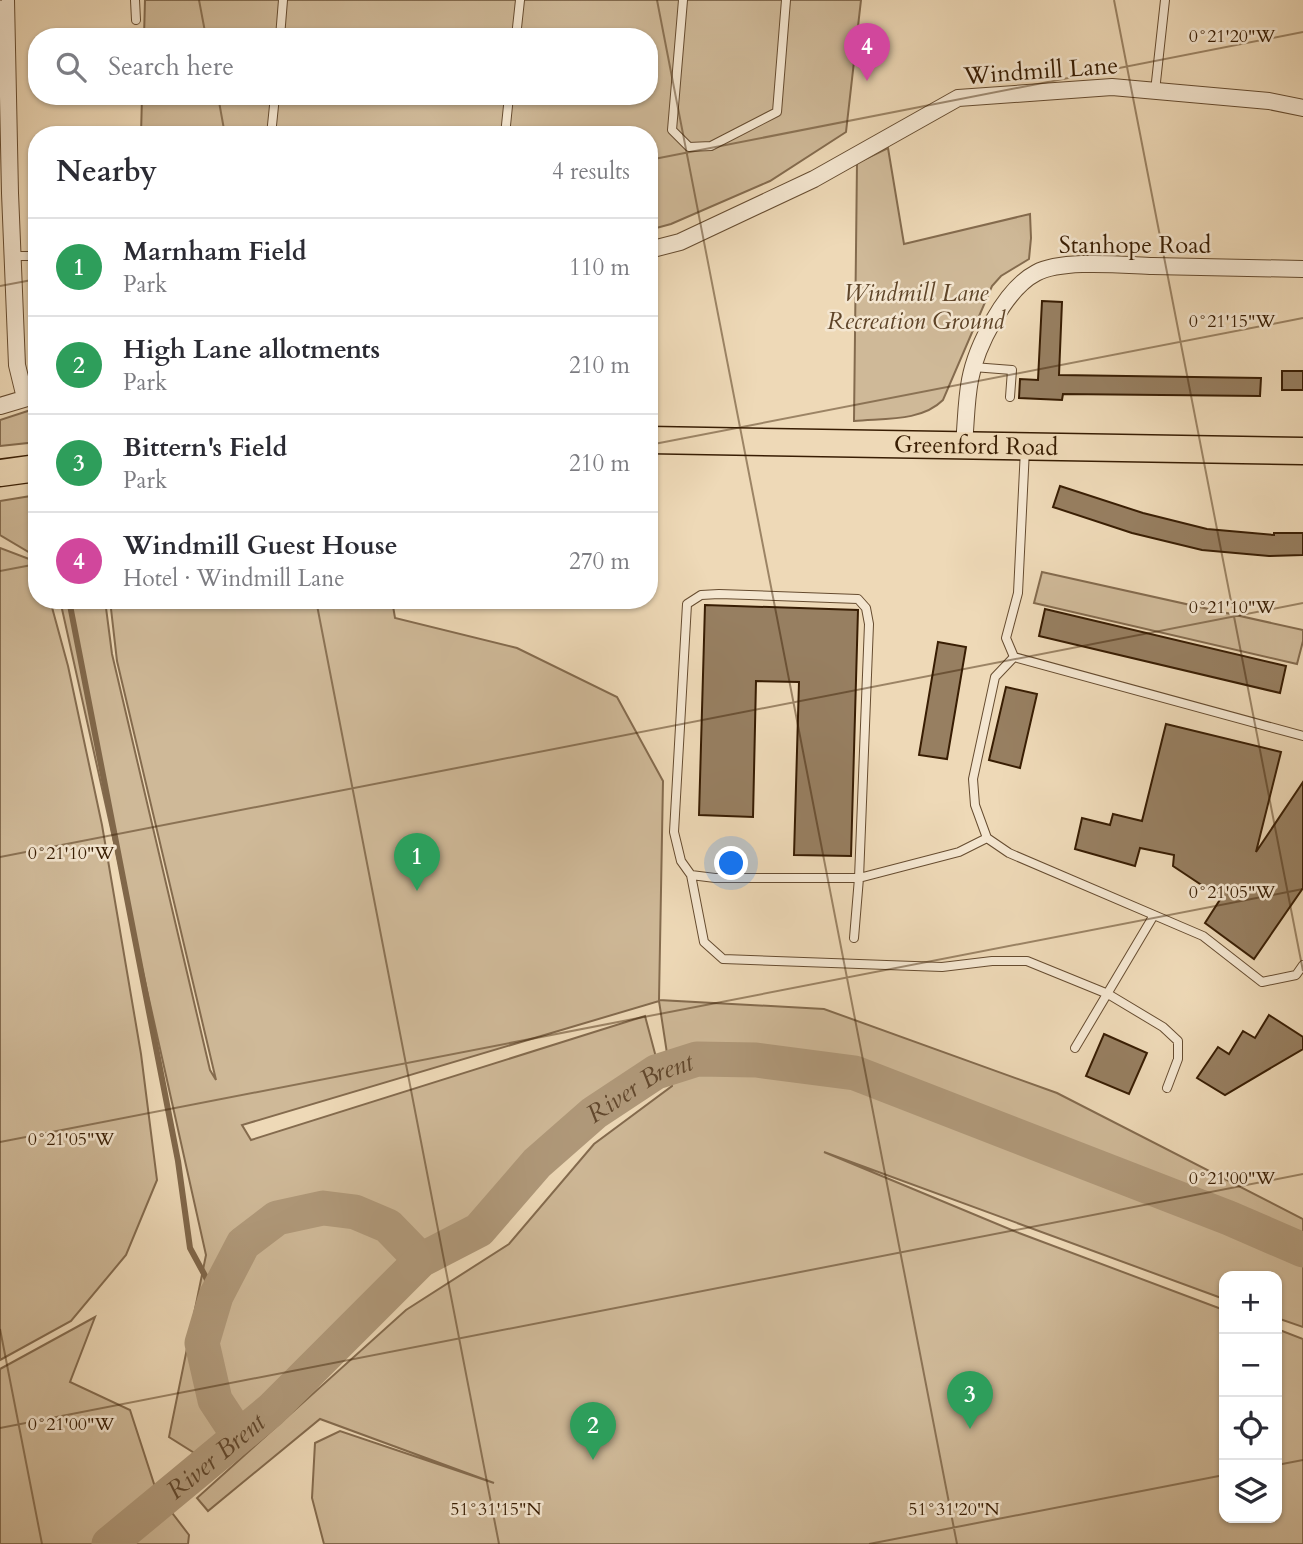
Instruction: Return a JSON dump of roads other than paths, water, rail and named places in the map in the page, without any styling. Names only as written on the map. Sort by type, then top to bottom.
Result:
[{"type":"main road","name":"Greenford Road","points":[[658,440],[1303,451]]},
{"type":"main road","points":[[0,473],[28,469]]},
{"type":"street","points":[[6,0],[17,365],[28,389]]},
{"type":"street","name":"Windmill Lane","points":[[658,248],[680,242],[814,179],[958,98],[1112,87],[1269,101],[1303,108]]},
{"type":"street","name":"Stanhope Road","points":[[964,444],[973,368],[999,308],[1019,284],[1037,272],[1059,266],[1108,264],[1303,270]]},
{"type":"street","points":[[0,406],[28,397]]},
{"type":"lane","points":[[135,0],[135,20]]},
{"type":"lane","points":[[281,28],[283,0]]},
{"type":"lane","points":[[517,28],[520,0]]},
{"type":"lane","points":[[684,0],[672,130],[689,147],[711,146],[776,112],[786,0]]},
{"type":"lane","points":[[1155,91],[1166,0]]},
{"type":"lane","points":[[272,126],[274,105]]},
{"type":"lane","points":[[506,126],[508,105]]},
{"type":"lane","points":[[12,256],[28,256]]},
{"type":"lane","points":[[973,368],[1012,370],[1010,397]]},
{"type":"lane","points":[[1014,657],[1006,638],[1018,593],[1025,446]]},
{"type":"lane","points":[[854,939],[869,624],[866,608],[858,599],[701,595],[687,604],[674,832],[681,861],[691,875],[704,942],[723,959],[942,967],[992,961],[1027,961],[1108,994],[1163,1027],[1178,1041],[1178,1059],[1167,1088]]},
{"type":"lane","points":[[1014,657],[1303,736]]},
{"type":"lane","points":[[1014,657],[995,677],[973,779],[975,805],[986,838],[1009,853],[1203,936],[1262,982],[1296,975],[1303,965]]},
{"type":"lane","points":[[691,875],[859,878],[959,852],[986,838]]},
{"type":"lane","points":[[1075,1048],[1154,915]]},
{"type":"waterway","points":[[71,609],[178,1161],[190,1248],[216,1296]]},
{"type":"waterway","name":"River Brent","points":[[109,1544],[271,1410],[421,1260],[479,1230],[537,1163],[594,1113],[656,1072],[697,1059],[756,1060],[855,1073],[1229,1218],[1303,1250]]},
{"type":"waterway","points":[[238,1435],[215,1400],[202,1343],[216,1296],[243,1244],[277,1218],[323,1208],[355,1212],[388,1226],[421,1260]]},
{"type":"place","name":"Windmill Guest House","points":[[867,81]]},
{"type":"place","name":"Marnham Field","points":[[417,891]]},
{"type":"place","name":"Bittern's Field","points":[[970,1429]]},
{"type":"place","name":"High Lane allotments","points":[[593,1460]]},
{"type":"park label","name":"Windmill Lane Recreation Ground","points":[[916,307]]}]
